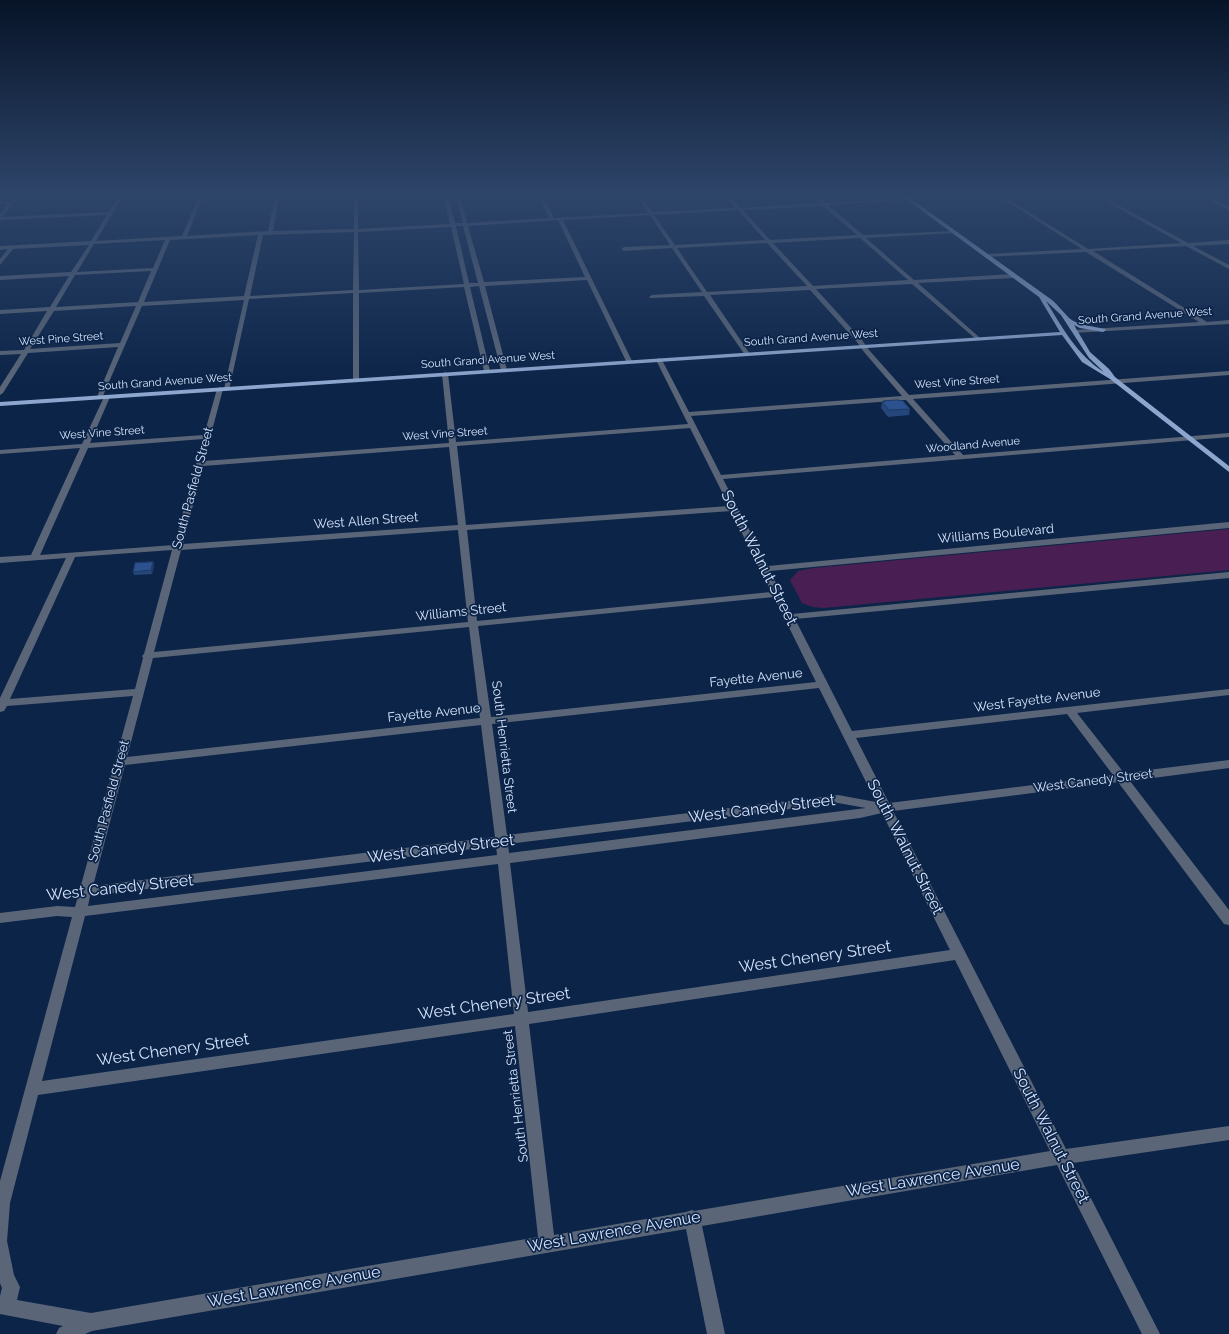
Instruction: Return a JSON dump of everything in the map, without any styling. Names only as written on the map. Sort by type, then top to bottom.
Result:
[{"type":"main road","points":[[989,258],[1041,296],[1055,304],[1069,320],[1089,354],[1109,371],[1114,380]]},
{"type":"main road","points":[[1041,296],[1042,300],[1071,346],[1085,361],[1099,372],[1114,380],[1229,470]]},
{"type":"main road","points":[[1069,320],[1080,326],[1103,330]]},
{"type":"main road","name":"South Grand Avenue West","points":[[977,338],[983,336],[1051,331],[1075,332]]},
{"type":"main road","name":"South Grand Avenue West","points":[[0,404],[977,338],[989,340],[1057,335],[1063,332]]},
{"type":"main road","points":[[1027,337],[1056,339],[1071,346]]},
{"type":"street","points":[[0,393],[82,258]]},
{"type":"street","points":[[35,557],[85,446],[122,345],[160,258]]},
{"type":"street","name":"South Pasfield Street","points":[[0,1238],[1,1205],[206,437],[223,389],[247,298],[256,258]]},
{"type":"street","points":[[356,380],[357,258]]},
{"type":"street","points":[[461,258],[487,371]]},
{"type":"street","points":[[475,258],[504,370]]},
{"type":"street","points":[[579,258],[629,362]]},
{"type":"street","points":[[681,258],[747,354]]},
{"type":"street","points":[[784,258],[960,457]]},
{"type":"street","points":[[886,258],[977,338]]},
{"type":"street","points":[[1101,258],[1205,323]]},
{"type":"street","points":[[1213,258],[1229,267]]},
{"type":"street","points":[[0,278],[155,269]]},
{"type":"street","points":[[652,297],[1013,276]]},
{"type":"street","points":[[0,312],[589,278]]},
{"type":"street","name":"South Grand Avenue West","points":[[1075,332],[1229,322]]},
{"type":"street","name":"West Pine Street","points":[[0,353],[122,345]]},
{"type":"street","name":"South Walnut Street","points":[[659,360],[1151,1334]]},
{"type":"street","name":"West Vine Street","points":[[687,414],[1114,380],[1229,373]]},
{"type":"street","name":"South Henrietta Street","points":[[445,374],[501,840],[547,1243]]},
{"type":"street","name":"West Vine Street","points":[[199,464],[693,426]]},
{"type":"street","name":"Woodland Avenue","points":[[719,477],[1229,435]]},
{"type":"street","name":"West Vine Street","points":[[0,452],[206,437]]},
{"type":"street","name":"West Allen Street","points":[[0,560],[735,508]]},
{"type":"street","name":"Williams Boulevard","points":[[765,569],[1229,525]]},
{"type":"street","points":[[1,705],[72,555]]},
{"type":"street","points":[[789,617],[1229,575]]},
{"type":"street","name":"Williams Street","points":[[147,656],[778,594]]},
{"type":"street","name":"Fayette Avenue","points":[[119,762],[823,684]]},
{"type":"street","points":[[1,705],[138,692]]},
{"type":"street","name":"West Fayette Avenue","points":[[848,735],[1229,692]]},
{"type":"street","points":[[1070,710],[1229,920]]},
{"type":"street","name":"West Canedy Street","points":[[0,918],[57,911],[80,912],[860,814],[885,808],[1229,764]]},
{"type":"street","name":"West Canedy Street","points":[[85,892],[838,799],[885,808]]},
{"type":"street","name":"West Chenery Street","points":[[33,1088],[521,1019],[960,954]]},
{"type":"street","name":"West Lawrence Avenue","points":[[4,1306],[91,1322],[692,1218],[1062,1157],[1229,1133]]},
{"type":"street","points":[[692,1218],[716,1334]]},
{"type":"street","points":[[0,1245],[6,1277],[11,1287],[4,1306]]},
{"type":"street","points":[[65,1334],[91,1322]]},
{"type":"shaded area","points":[[1229,529],[1229,570],[823,608],[813,607],[802,603],[790,580],[798,571],[814,568]]},
{"type":"building","points":[[884,401],[903,401],[910,409],[889,410],[882,402],[885,402]]},
{"type":"building","points":[[153,562],[151,570],[133,572],[135,563]]}]
